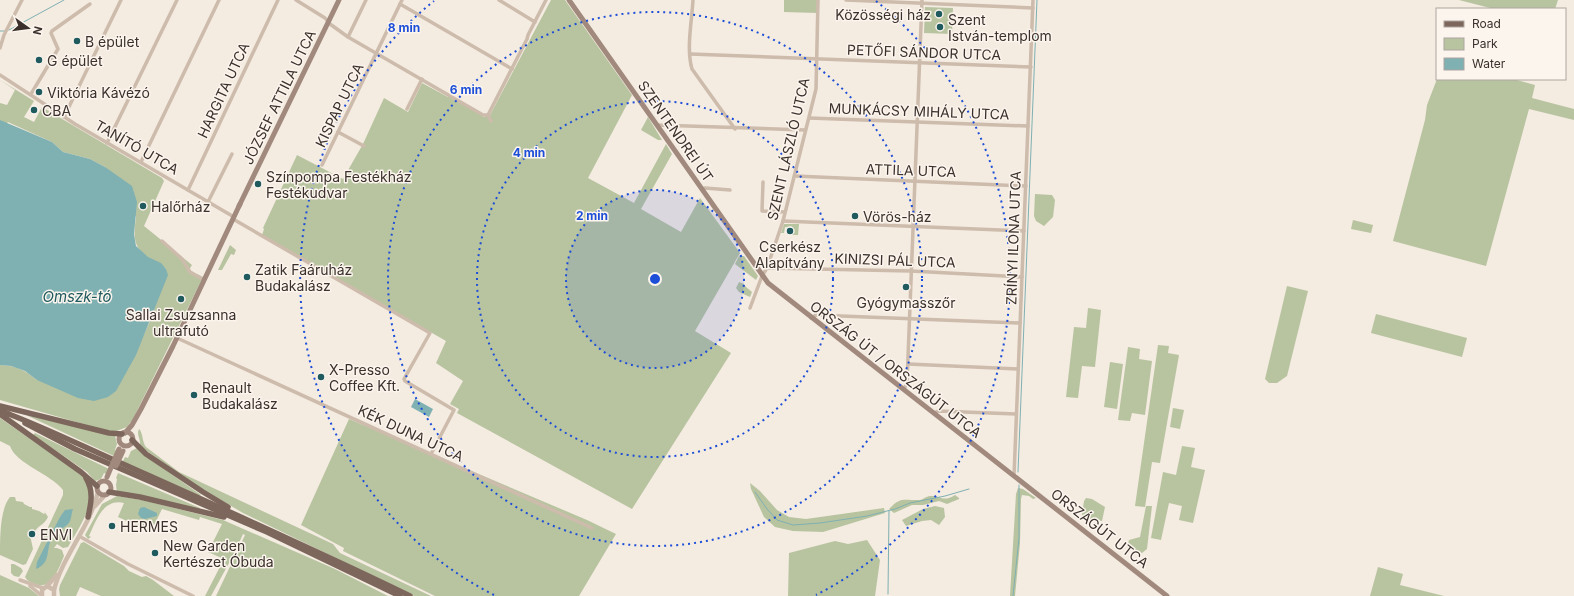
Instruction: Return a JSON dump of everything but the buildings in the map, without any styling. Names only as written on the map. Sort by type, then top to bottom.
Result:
[{"type":"main road","name":"JÓZSEF ATTILA UTCA","points":[[124,433],[132,425],[141,409],[177,338],[339,0]]},
{"type":"main road","name":"SZENTENDREI ÚT","points":[[569,0],[762,276]]},
{"type":"main road","name":"ORSZÁG ÚT / ORSZÁGÚT UTCA","points":[[762,276],[768,283],[812,318],[1016,477]]},
{"type":"main road","points":[[0,406],[108,433],[129,434],[146,454],[203,492],[232,509],[238,517]]},
{"type":"main road","name":"JÓZSEF ATTILA UTCA","points":[[132,439],[133,429],[141,409]]},
{"type":"main road","points":[[0,410],[81,472],[102,495],[107,494],[140,497],[238,517],[400,596]]},
{"type":"main road","points":[[3,413],[42,427],[410,596]]},
{"type":"main road","points":[[121,450],[120,437],[124,433]]},
{"type":"main road","points":[[106,483],[121,450],[130,444],[132,439]]},
{"type":"main road","points":[[120,443],[126,446]]},
{"type":"main road","points":[[81,472],[90,484],[91,496],[88,517]]},
{"type":"main road","name":"ORSZÁGÚT UTCA","points":[[1016,477],[1167,596]]},
{"type":"main road","points":[[98,489],[100,483],[106,483]]},
{"type":"main road","points":[[106,483],[110,488],[107,494]]},
{"type":"street","points":[[0,48],[8,26],[22,0]]},
{"type":"street","points":[[64,116],[121,0]]},
{"type":"street","points":[[107,143],[177,0]]},
{"type":"street","points":[[141,162],[219,0]]},
{"type":"street","name":"HARGITA UTCA","points":[[188,190],[278,0]]},
{"type":"street","points":[[297,0],[326,18],[348,37],[483,115],[488,115]]},
{"type":"street","points":[[348,37],[366,0]]},
{"type":"street","points":[[499,0],[535,22]]},
{"type":"street","points":[[488,115],[546,0]]},
{"type":"street","points":[[693,0],[690,54],[692,69],[735,129]]},
{"type":"street","name":"SZENT LÁSZLÓ UTCA","points":[[750,308],[762,276],[768,268],[783,221],[816,89],[818,0]]},
{"type":"street","points":[[846,0],[911,3],[922,2],[1033,8]]},
{"type":"street","name":"ZRÍNYI ILONA UTCA","points":[[1016,477],[1016,414],[1033,0]]},
{"type":"street","points":[[401,2],[512,69]]},
{"type":"street","name":"KISPAP UTCA","points":[[322,166],[401,2]]},
{"type":"street","points":[[904,389],[907,383],[908,364],[916,121],[922,2]]},
{"type":"street","points":[[31,94],[58,49],[51,33],[52,31],[90,4]]},
{"type":"street","name":"PETŐFI SÁNDOR UTCA","points":[[690,54],[1031,67]]},
{"type":"street","name":"TANÍTÓ UTCA","points":[[0,75],[107,143],[430,333],[404,378],[405,381],[454,410],[431,454]]},
{"type":"street","points":[[407,109],[422,79]]},
{"type":"street","points":[[488,115],[491,121]]},
{"type":"street","name":"MUNKÁCSY MIHÁLY UTCA","points":[[809,118],[1028,126]]},
{"type":"street","points":[[657,125],[735,129],[805,130]]},
{"type":"street","points":[[338,132],[364,146]]},
{"type":"street","points":[[208,202],[232,154]]},
{"type":"street","name":"ATTILA UTCA","points":[[795,176],[1026,186]]},
{"type":"street","points":[[763,182],[762,211],[785,212]]},
{"type":"street","points":[[702,189],[713,188],[730,190]]},
{"type":"street","points":[[783,221],[1024,231]]},
{"type":"street","points":[[162,241],[182,259],[190,272],[204,280]]},
{"type":"street","name":"KINIZSI PÁL UTCA","points":[[768,268],[911,271],[1022,277]]},
{"type":"street","points":[[812,318],[816,315],[1020,323]]},
{"type":"street","name":"KÉK DUNA UTCA","points":[[177,338],[592,528]]},
{"type":"street","points":[[908,364],[1018,369]]},
{"type":"street","points":[[934,413],[938,411],[1016,414]]},
{"type":"street","points":[[88,517],[98,489]]},
{"type":"street","points":[[20,580],[41,595],[45,587],[56,578],[88,517],[98,502],[107,494]]},
{"type":"street","points":[[78,536],[128,564],[193,596]]},
{"type":"street","points":[[54,596],[54,590],[64,563]]},
{"type":"street","points":[[26,583],[54,590]]},
{"type":"green space","points":[[551,0],[565,0],[632,95],[588,178],[634,203],[666,144],[672,154],[641,209],[681,232],[700,198],[740,253],[695,331],[731,353],[632,509],[457,413],[459,409],[450,404],[463,381],[436,363],[446,341],[262,235],[263,228],[297,155],[343,179],[363,144],[384,98],[408,112],[422,83],[448,97],[449,96],[484,117],[490,115]]},
{"type":"green space","points":[[784,0],[818,0],[818,13],[784,12]]},
{"type":"green space","points":[[1459,0],[1558,0],[1555,8],[1490,8]]},
{"type":"green space","points":[[925,7],[953,8],[952,34],[924,33]]},
{"type":"green space","points":[[0,80],[34,101],[24,117],[34,122],[42,107],[162,178],[164,181],[144,226],[192,265],[189,270],[203,277],[133,419],[127,427],[114,432],[0,400],[0,365],[20,369],[37,380],[128,369],[151,319],[166,269],[142,253],[136,244],[136,217],[105,167],[90,159],[63,152],[52,142],[8,122],[0,131],[0,103],[7,105],[15,90]]},
{"type":"green space","points":[[1437,80],[1517,80],[1535,85],[1532,98],[1574,109],[1574,120],[1529,109],[1486,266],[1393,241],[1425,120],[1427,105]]},
{"type":"green space","points":[[648,117],[662,140],[658,140],[641,130]]},
{"type":"green space","points":[[1035,194],[1052,195],[1055,200],[1053,217],[1044,226],[1036,221],[1034,216]]},
{"type":"green space","points":[[1353,220],[1373,225],[1371,233],[1351,229]]},
{"type":"green space","points":[[784,224],[799,224],[798,235],[791,235],[791,227],[785,227],[784,233],[781,233]]},
{"type":"green space","points":[[230,245],[236,250],[234,255],[231,254],[222,270],[218,270]]},
{"type":"green space","points":[[739,256],[744,256],[758,276],[756,280],[735,264]]},
{"type":"green space","points":[[739,282],[744,284],[752,292],[750,297],[739,292],[736,288]]},
{"type":"green space","points":[[1287,286],[1308,291],[1287,376],[1277,383],[1269,383],[1265,379]]},
{"type":"green space","points":[[1088,308],[1101,310],[1095,367],[1082,366],[1078,398],[1066,397],[1074,327],[1086,328]]},
{"type":"green space","points":[[1376,314],[1467,338],[1462,357],[1371,333]]},
{"type":"green space","points":[[1158,345],[1169,346],[1168,353],[1179,355],[1160,463],[1152,462],[1145,507],[1135,506]]},
{"type":"green space","points":[[1128,347],[1140,349],[1139,359],[1152,361],[1145,415],[1132,413],[1130,421],[1118,420]]},
{"type":"green space","points":[[1110,362],[1123,364],[1117,409],[1104,407]]},
{"type":"green space","points":[[1173,408],[1184,410],[1180,429],[1170,427]]},
{"type":"green space","points":[[26,415],[115,436],[117,444],[115,450],[117,451],[114,456]]},
{"type":"green space","points":[[0,418],[82,475],[87,484],[89,503],[87,512],[68,547],[63,548],[57,544],[54,548],[62,550],[64,556],[54,577],[46,584],[35,584],[25,577],[63,495],[63,490],[58,484],[26,464],[19,458],[10,446],[0,441]]},
{"type":"green space","points":[[349,419],[587,520],[616,534],[579,596],[435,596],[343,551],[344,548],[301,525]]},
{"type":"green space","points":[[139,429],[146,447],[179,472],[333,544],[340,553],[431,596],[414,596],[243,513],[189,481],[140,446],[138,433]]},
{"type":"green space","points":[[35,433],[109,469],[106,474],[104,473],[101,479],[95,481],[87,472],[33,435]]},
{"type":"green space","points":[[1182,446],[1195,448],[1191,467],[1205,470],[1193,523],[1179,520],[1182,506],[1169,503],[1161,540],[1151,538],[1163,472],[1176,475]]},
{"type":"green space","points":[[137,448],[201,495],[200,496],[122,463],[125,457],[128,458],[131,451]]},
{"type":"green space","points":[[118,473],[200,509],[117,493],[116,478]]},
{"type":"green space","points":[[750,483],[760,491],[777,510],[789,517],[806,519],[884,508],[885,513],[823,532],[793,531],[775,527],[764,517],[751,489]]},
{"type":"green space","points":[[1018,488],[1023,489],[1036,498],[1033,499],[1029,496],[1022,495],[1020,543],[1015,596],[1010,596],[1016,494]]},
{"type":"green space","points":[[955,495],[959,499],[947,504],[939,501],[923,505],[912,505],[894,513],[889,509],[902,500],[920,500],[930,496],[944,499]]},
{"type":"green space","points":[[117,496],[142,500],[223,520],[335,569],[388,596],[216,596],[245,535],[243,534],[211,596],[205,596],[224,559],[208,552],[222,524],[200,517],[199,520],[162,509],[151,532],[118,517],[124,503],[117,502],[106,507],[101,512],[89,536],[91,537],[88,539],[85,535],[102,504]]},
{"type":"green space","points":[[10,497],[15,497],[16,501],[23,502],[24,504],[32,507],[32,509],[44,514],[44,511],[48,517],[35,531],[32,531],[30,535],[33,549],[26,564],[23,565],[0,555],[2,516]]},
{"type":"green space","points":[[1086,498],[1092,499],[1105,507],[1102,521],[1086,518],[1082,515],[1084,501]]},
{"type":"green space","points":[[935,506],[944,508],[945,517],[939,525],[931,520],[906,526],[902,520],[923,509]]},
{"type":"green space","points":[[1146,506],[1152,506],[1147,549],[1138,554],[1127,547],[1129,540],[1140,537]]},
{"type":"green space","points":[[867,540],[880,560],[875,596],[788,596],[789,553],[835,541],[848,544]]},
{"type":"green space","points":[[84,542],[124,566],[129,571],[142,577],[146,576],[153,580],[174,596],[101,596],[80,587],[76,596],[60,596],[60,585],[81,543]]},
{"type":"green space","points":[[11,564],[21,568],[23,571],[19,577],[14,576],[11,573]]},
{"type":"green space","points":[[1378,567],[1403,574],[1400,585],[1444,596],[1370,596]]},
{"type":"green space","points":[[0,575],[29,588],[39,596],[0,596]]},
{"type":"water","name":"Omszk-tó","points":[[0,120],[52,142],[63,152],[90,159],[105,167],[132,186],[137,202],[134,234],[136,246],[148,257],[161,263],[166,269],[168,275],[136,355],[116,391],[108,397],[94,401],[78,398],[37,380],[25,371],[11,366],[0,365]]},
{"type":"water","points":[[415,399],[433,409],[429,417],[411,407]]},
{"type":"water","points":[[144,507],[157,513],[157,516],[145,519],[141,518],[138,514],[140,508]]},
{"type":"water","points":[[73,509],[68,524],[52,538],[44,563],[36,569],[37,562],[60,517],[65,510]]},
{"type":"waterway","points":[[9,30],[64,0]]},
{"type":"waterway","points":[[1018,472],[1037,0]]},
{"type":"waterway","points":[[0,31],[5,31]]},
{"type":"waterway","points":[[1013,596],[1019,538],[1019,485]]},
{"type":"waterway","points":[[755,492],[777,520],[793,525],[820,523],[867,516],[895,509],[910,503],[945,496],[969,489]]},
{"type":"waterway","points":[[888,594],[889,511]]},
{"type":"place","name":"Közösségi ház","points":[[939,14]]},
{"type":"place","name":"Szent István-templom","points":[[940,27]]},
{"type":"place","name":"B épület","points":[[77,41]]},
{"type":"place","name":"G épület","points":[[39,60]]},
{"type":"place","name":"Viktória Kávézó","points":[[39,92]]},
{"type":"place","name":"CBA","points":[[34,110]]},
{"type":"place","name":"Színpompa Festékház Festékudvar","points":[[258,184]]},
{"type":"place","name":"Halőrház","points":[[143,206]]},
{"type":"place","name":"Vörös-ház","points":[[855,216]]},
{"type":"place","name":"Cserkész Alapítvány","points":[[790,231]]},
{"type":"place","name":"Zatik Faáruház Budakalász","points":[[247,277]]},
{"type":"place","name":"Gyógymasszőr","points":[[906,287]]},
{"type":"place","name":"Sallai Zsuzsanna ultrafutó","points":[[181,299]]},
{"type":"place","name":"X-Presso Coffee Kft.","points":[[321,377]]},
{"type":"place","name":"Renault Budakalász","points":[[194,395]]},
{"type":"place","name":"HERMES","points":[[112,526]]},
{"type":"place","name":"ENVI","points":[[32,534]]},
{"type":"place","name":"New Garden Kertészet Óbuda","points":[[155,553]]}]
